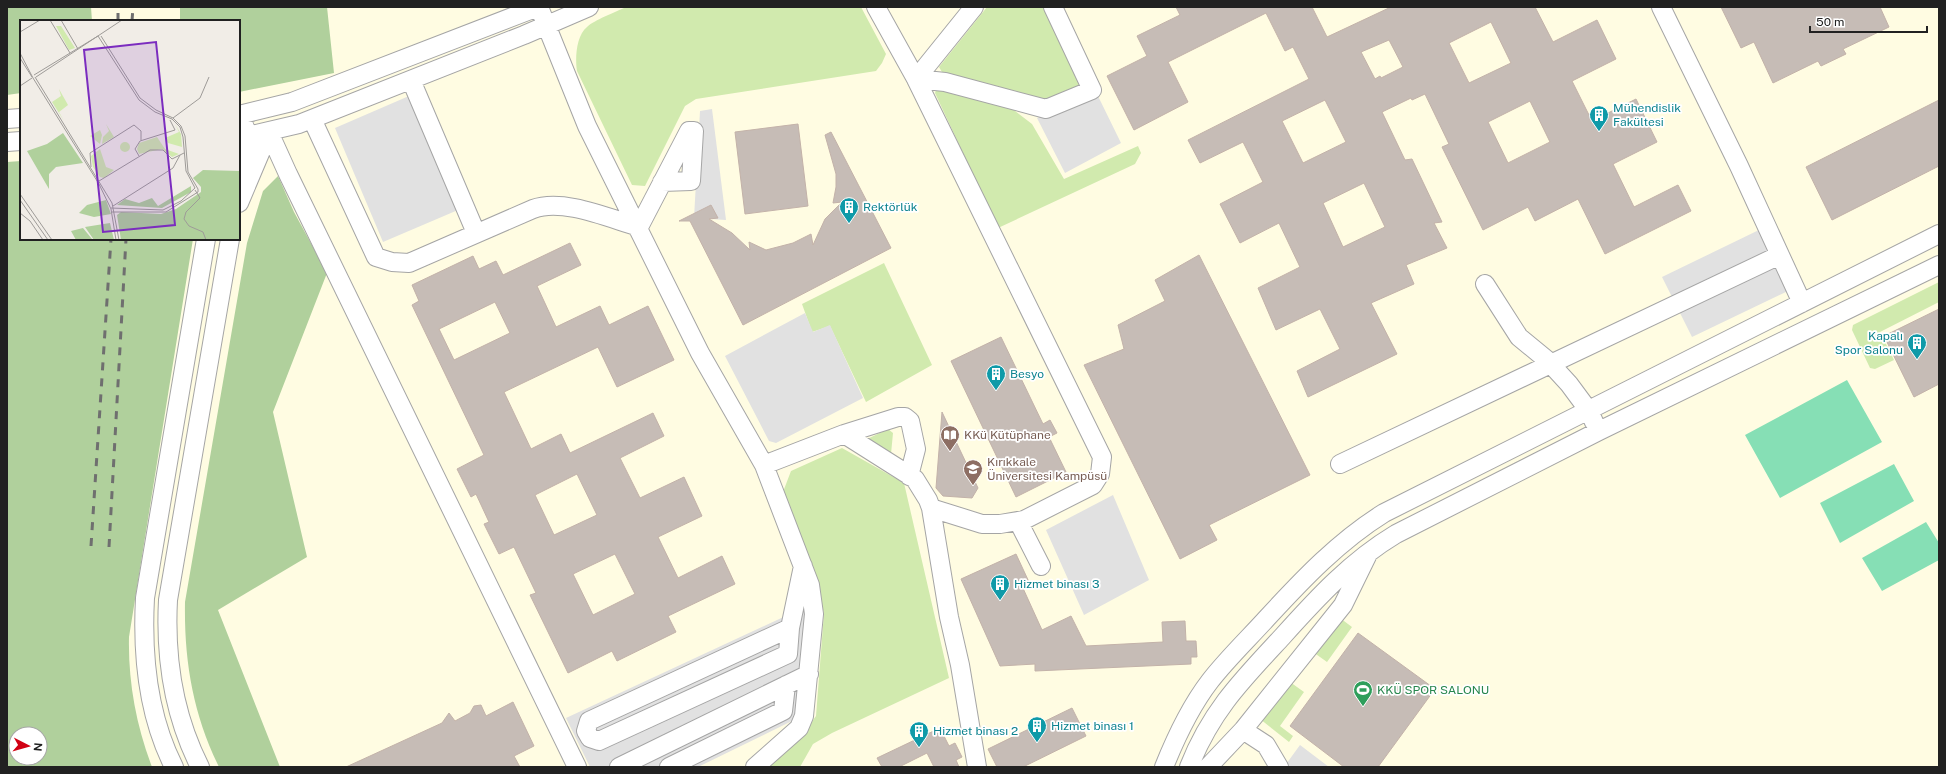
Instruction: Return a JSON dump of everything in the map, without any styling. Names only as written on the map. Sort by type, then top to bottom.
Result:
[{"type":"street","points":[[240,173],[243,138],[241,114],[292,102],[539,7],[587,126],[639,227],[700,352],[764,465],[811,588],[814,606],[805,712],[800,727],[755,767]]},
{"type":"street","points":[[243,138],[312,119],[547,26],[589,7]]},
{"type":"street","points":[[876,7],[916,79],[1101,453],[1101,470],[1093,485],[1018,521],[994,524],[976,523],[931,508]]},
{"type":"street","points":[[916,79],[974,7]]},
{"type":"street","points":[[916,79],[945,82],[1046,109],[1092,90],[1053,7]]},
{"type":"street","points":[[1661,7],[1739,166],[1802,303]]},
{"type":"street","points":[[411,80],[476,233]]},
{"type":"street","points":[[7,119],[20,118]]},
{"type":"street","points":[[312,119],[376,257],[388,261],[409,263],[532,209],[550,205],[568,206],[639,227]]},
{"type":"street","points":[[240,201],[269,132]]},
{"type":"street","points":[[269,132],[291,181],[577,767]]},
{"type":"street","points":[[7,142],[20,141]]},
{"type":"street","points":[[639,227],[662,182]]},
{"type":"street","points":[[1164,767],[1180,729],[1211,680],[1302,580],[1336,548],[1384,513],[1939,234]]},
{"type":"street","points":[[174,767],[161,732],[149,686],[145,647],[144,609],[206,240]]},
{"type":"street","points":[[200,767],[188,743],[176,699],[169,655],[168,605],[230,240]]},
{"type":"street","points":[[1340,464],[1780,255]]},
{"type":"street","points":[[1189,767],[1209,725],[1229,694],[1323,592],[1369,552],[1396,534],[1599,431],[1939,266]]},
{"type":"street","points":[[1486,284],[1519,337],[1550,364],[1569,384],[1589,411],[1599,431]]},
{"type":"street","points":[[764,465],[844,434],[898,417],[907,418],[910,421],[916,449],[909,476]]},
{"type":"street","points":[[844,434],[918,482],[931,508],[949,617],[960,665],[977,767]]},
{"type":"street","points":[[1018,521],[1041,566]]},
{"type":"street","points":[[1208,767],[1243,730],[1343,605],[1355,584],[1369,552]]},
{"type":"street","points":[[790,628],[589,721],[586,731],[590,738],[599,741],[788,654],[790,628],[803,566]]},
{"type":"street","points":[[619,767],[809,674]]},
{"type":"street","points":[[669,767],[783,711],[786,685]]},
{"type":"street","points":[[1243,730],[1266,746],[1278,767]]},
{"type":"shaded area","name":"Kırıkkale Üniversitesi Kampüsü","points":[[7,7],[1939,7],[1939,767],[7,767]]},
{"type":"shaded area","points":[[1097,94],[1121,143],[1065,173],[1037,118]]},
{"type":"shaded area","points":[[409,96],[458,210],[383,242],[335,128]]},
{"type":"shaded area","points":[[712,109],[726,220],[694,218],[700,111]]},
{"type":"shaded area","points":[[1761,229],[1788,291],[1692,337],[1662,277]]},
{"type":"shaded area","points":[[805,313],[813,332],[830,325],[863,398],[776,443],[769,441],[725,356]]},
{"type":"shaded area","points":[[1113,495],[1149,580],[1084,615],[1046,530]]},
{"type":"shaded area","points":[[805,607],[796,719],[698,767],[590,767],[566,718]]},
{"type":"shaded area","points":[[1300,745],[1329,767],[1284,767]]},
{"type":"green space","points":[[7,7],[91,7],[92,20],[20,20],[20,93],[7,95]]},
{"type":"green space","points":[[180,7],[327,7],[334,73],[240,92],[240,20],[180,20]]},
{"type":"green space","points":[[626,7],[861,7],[886,54],[876,71],[696,99],[685,106],[645,186],[632,185],[577,71],[576,60],[578,42],[583,31],[590,24]]},
{"type":"green space","points":[[987,7],[1045,7],[1082,87],[1050,102],[1032,100],[942,72],[939,67]]},
{"type":"green space","points":[[940,88],[1010,107],[1032,124],[1064,179],[1138,146],[1141,153],[1135,164],[998,228],[935,93],[936,90]]},
{"type":"green space","points":[[20,161],[20,240],[193,240],[129,637],[130,670],[134,703],[146,751],[152,767],[7,767],[7,162]]},
{"type":"green space","points":[[278,176],[294,212],[327,273],[273,412],[307,557],[218,610],[280,767],[219,767],[203,727],[192,687],[186,645],[185,602],[247,243],[263,191]]},
{"type":"green space","points":[[884,263],[932,365],[866,402],[830,326],[812,332],[802,304]]},
{"type":"green space","points":[[1939,282],[1939,302],[1880,332],[1894,360],[1875,369],[1870,368],[1852,330],[1853,325]]},
{"type":"green space","points":[[1847,380],[1882,442],[1780,498],[1745,435]]},
{"type":"green space","points":[[888,429],[893,433],[891,454],[859,443]]},
{"type":"green space","points":[[842,448],[904,483],[949,678],[832,733],[813,744],[800,767],[769,767],[798,741],[816,716],[824,613],[810,565],[783,492],[791,471]]},
{"type":"green space","points":[[1894,464],[1914,501],[1840,543],[1820,503]]},
{"type":"green space","points":[[1926,522],[1939,543],[1939,560],[1882,591],[1862,558]]},
{"type":"green space","points":[[1340,618],[1352,627],[1327,662],[1313,652]]},
{"type":"green space","points":[[1290,682],[1304,692],[1280,726],[1293,736],[1289,742],[1260,719]]},
{"type":"building","points":[[1176,7],[1312,7],[1327,37],[1391,7],[1535,7],[1553,42],[1597,20],[1616,59],[1572,81],[1592,121],[1636,99],[1657,142],[1613,164],[1634,207],[1678,185],[1691,211],[1605,254],[1578,199],[1535,221],[1528,207],[1483,230],[1442,147],[1449,144],[1425,94],[1412,100],[1411,98],[1382,112],[1405,160],[1412,159],[1442,222],[1434,223],[1447,248],[1406,265],[1414,284],[1371,303],[1397,354],[1308,397],[1297,371],[1340,349],[1320,309],[1276,330],[1258,288],[1300,267],[1279,223],[1240,243],[1220,204],[1263,182],[1243,142],[1200,163],[1188,140],[1309,79],[1293,47],[1285,51],[1266,13],[1168,62],[1188,102],[1134,130],[1107,76],[1147,56],[1137,36],[1180,15]],"holes":[[[1491,22],[1511,63],[1469,83],[1449,43]],[[1389,40],[1403,67],[1381,78],[1380,76],[1375,79],[1361,52]],[[1325,100],[1346,142],[1303,163],[1282,121]],[[1530,101],[1550,142],[1508,163],[1488,122]],[[1364,183],[1385,227],[1343,247],[1323,203]]]},
{"type":"building","points":[[1721,7],[1880,7],[1889,27],[1843,49],[1846,54],[1821,66],[1818,61],[1773,83],[1754,42],[1741,48]]},
{"type":"building","points":[[1939,100],[1939,166],[1832,220],[1806,167]]},
{"type":"building","points":[[798,124],[808,206],[745,214],[735,132]]},
{"type":"building","name":"Rektörlük","points":[[831,132],[891,248],[743,325],[690,221],[679,221],[711,205],[718,218],[709,219],[732,233],[750,250],[749,242],[766,250],[793,243],[811,234],[813,245],[825,219],[842,202],[833,203],[836,187],[836,174],[825,135]]},
{"type":"building","points":[[570,243],[581,265],[537,286],[556,327],[600,306],[609,325],[648,306],[674,360],[617,387],[598,347],[504,392],[531,449],[561,434],[570,453],[653,413],[664,436],[620,458],[640,498],[684,477],[702,516],[658,537],[678,578],[722,556],[735,584],[668,616],[676,632],[617,661],[612,651],[568,673],[530,595],[536,593],[514,547],[499,554],[484,524],[489,522],[476,494],[471,497],[457,469],[484,455],[412,305],[419,301],[412,285],[473,256],[479,269],[496,261],[503,275]],"holes":[[[495,302],[510,333],[454,360],[439,329]],[[577,474],[597,515],[554,535],[535,495]],[[615,554],[635,594],[593,615],[573,574]]]},
{"type":"building","points":[[1199,255],[1310,475],[1209,525],[1217,540],[1180,559],[1084,365],[1124,349],[1118,325],[1165,301],[1155,280]]},
{"type":"building","name":"Kapalı Spor Salonu","points":[[1939,309],[1939,384],[1914,397],[1884,336]]},
{"type":"building","name":"Besyo","points":[[1001,337],[1043,424],[1050,420],[1057,433],[1049,437],[1066,472],[1016,497],[951,361]]},
{"type":"building","name":"KKü Kütüphane","points":[[942,412],[978,488],[972,498],[943,496],[936,488]]},
{"type":"building","name":"Hizmet binası 3","points":[[1016,554],[1029,582],[1022,586],[1042,630],[1071,616],[1086,646],[1163,642],[1162,622],[1185,621],[1186,641],[1196,641],[1197,657],[1191,657],[1191,664],[1035,671],[1035,664],[1000,666],[961,579]]},
{"type":"building","name":"KKÜ SPOR SALONU","points":[[1358,633],[1435,689],[1378,767],[1344,767],[1290,726]]},
{"type":"building","points":[[513,702],[534,746],[514,756],[520,767],[346,767],[442,723],[449,713],[455,721],[470,713],[474,706],[481,705],[486,716]]},
{"type":"building","name":"Hizmet binası 1","points":[[1072,708],[1086,736],[1023,767],[997,767],[988,749]]},
{"type":"building","name":"Hizmet binası 2","points":[[940,728],[949,746],[955,743],[962,757],[956,760],[959,767],[934,767],[927,753],[899,767],[882,767],[877,758]]},
{"type":"railway","points":[[118,7],[118,20]]},
{"type":"railway","points":[[132,20],[133,7]]},
{"type":"railway","points":[[91,546],[111,240]]},
{"type":"railway","points":[[109,547],[126,240]]},
{"type":"place","name":"Mühendislik Fakültesi","points":[[1599,132]]},
{"type":"place","name":"Rektörlük","points":[[849,224]]},
{"type":"place","name":"Kapalı Spor Salonu","points":[[1917,360]]},
{"type":"place","name":"Besyo","points":[[996,391]]},
{"type":"place","name":"KKü Kütüphane","points":[[950,452]]},
{"type":"place","name":"Kırıkkale Üniversitesi Kampüsü","points":[[973,486]]},
{"type":"place","name":"Hizmet binası 3","points":[[1000,601]]},
{"type":"place","name":"KKÜ SPOR SALONU","points":[[1363,707]]},
{"type":"place","name":"Hizmet binası 1","points":[[1037,743]]},
{"type":"place","name":"Hizmet binası 2","points":[[919,748]]}]
